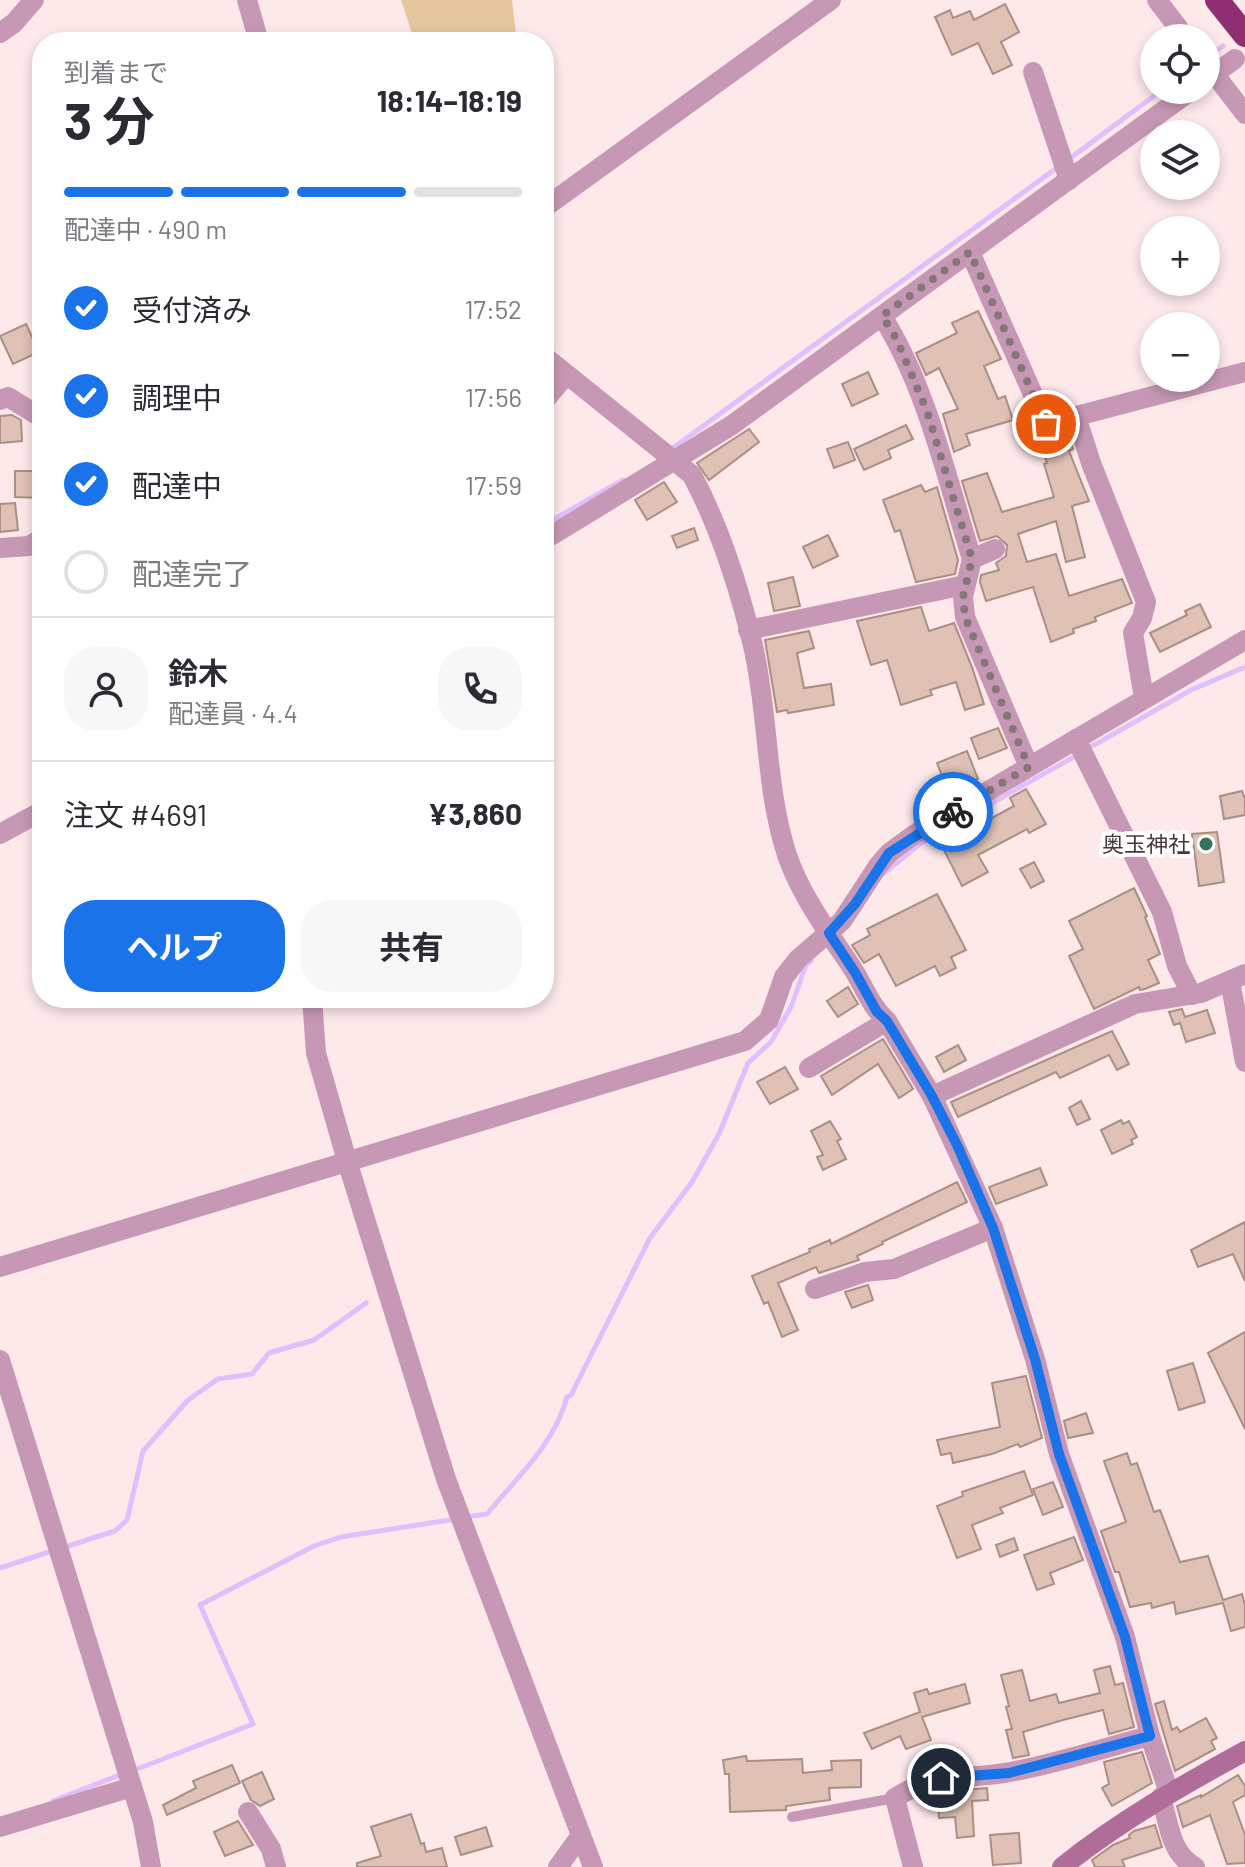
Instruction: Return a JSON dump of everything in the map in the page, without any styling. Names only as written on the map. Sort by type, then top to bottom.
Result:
[{"type":"highway","points":[[1217,0],[1245,35]]},
{"type":"street","points":[[0,33],[14,23],[34,0]]},
{"type":"street","points":[[247,0],[256,32]]},
{"type":"street","points":[[554,201],[831,0]]},
{"type":"street","points":[[1157,0],[1175,24]]},
{"type":"street","points":[[1220,66],[1235,59]]},
{"type":"street","points":[[1033,72],[1069,180]]},
{"type":"street","points":[[1220,85],[1245,114]]},
{"type":"street","points":[[554,534],[732,425],[1173,104]]},
{"type":"street","points":[[970,252],[1046,424],[1245,372]]},
{"type":"street","points":[[882,316],[896,338],[927,411],[972,559],[965,585],[965,617],[1029,767]]},
{"type":"street","points":[[554,365],[692,475],[705,500],[731,564],[753,645],[782,835],[794,871],[877,1012],[887,1021],[932,1096],[993,1228],[1035,1359],[1059,1454],[1125,1637],[1165,1795],[1174,1846],[1182,1860],[1195,1867]]},
{"type":"street","points":[[554,389],[566,375]]},
{"type":"street","points":[[0,400],[8,397],[32,412]]},
{"type":"street","points":[[1076,416],[1091,463],[1146,602],[1142,618],[1133,633],[1144,698]]},
{"type":"street","points":[[0,548],[32,544]]},
{"type":"street","points":[[972,559],[995,549]]},
{"type":"street","points":[[748,630],[965,585]]},
{"type":"street","points":[[0,1267],[745,1041],[769,1020],[784,977],[798,959],[829,933],[855,904],[889,853],[915,834],[1245,640]]},
{"type":"street","points":[[1076,739],[1162,912],[1177,966],[1192,995]]},
{"type":"street","points":[[0,834],[32,816]]},
{"type":"street","points":[[932,1096],[1135,1004],[1192,995],[1238,978],[1245,1062]]},
{"type":"street","points":[[313,1008],[316,1053],[446,1479],[593,1867]]},
{"type":"street","points":[[809,1068],[887,1021]]},
{"type":"street","points":[[815,1289],[865,1272],[894,1269],[993,1228]]},
{"type":"street","points":[[0,1360],[143,1822],[151,1867]]},
{"type":"street","points":[[913,1867],[895,1798],[915,1785],[941,1778],[1009,1773],[1150,1736]]},
{"type":"street","points":[[1062,1867],[1107,1831],[1245,1751]]},
{"type":"street","points":[[0,1827],[132,1787]]},
{"type":"street","points":[[248,1812],[271,1849],[276,1867]]},
{"type":"street","points":[[558,1867],[581,1835]]},
{"type":"lane","points":[[792,1817],[895,1798]]},
{"type":"shaded area","points":[[401,0],[512,0],[516,32],[412,32]]},
{"type":"building","points":[[1005,4],[1019,32],[1001,42],[1012,65],[993,74],[978,43],[952,55],[935,17],[950,10],[953,18],[970,11],[974,20]]},
{"type":"building","points":[[978,311],[1001,359],[984,366],[998,399],[1005,396],[1013,420],[966,434],[970,445],[954,452],[943,414],[958,409],[939,368],[926,375],[916,353],[957,333],[952,323]]},
{"type":"building","points":[[26,324],[32,337],[32,355],[13,364],[0,336]]},
{"type":"building","points":[[868,372],[878,394],[852,406],[842,384]]},
{"type":"building","points":[[12,415],[21,420],[22,441],[0,443],[0,416]]},
{"type":"building","points":[[906,425],[913,439],[888,450],[891,458],[864,470],[854,449]]},
{"type":"building","points":[[749,429],[759,442],[709,480],[697,463]]},
{"type":"building","points":[[1067,432],[1073,449],[1069,451],[1089,501],[1072,506],[1085,557],[1066,562],[1056,521],[1018,534],[1027,562],[1056,554],[1069,596],[1122,579],[1132,603],[1095,617],[1096,621],[1073,629],[1074,633],[1051,642],[1033,587],[986,601],[981,575],[999,570],[996,563],[1006,556],[1007,545],[997,536],[980,541],[962,481],[987,473],[1002,512],[1054,497],[1038,438]]},
{"type":"building","points":[[848,442],[855,460],[834,468],[827,449]]},
{"type":"building","points":[[15,471],[32,471],[32,498],[15,497]]},
{"type":"building","points":[[664,482],[677,502],[647,520],[635,500]]},
{"type":"building","points":[[921,485],[925,492],[937,487],[958,560],[955,574],[916,582],[900,530],[895,532],[883,500]]},
{"type":"building","points":[[15,503],[18,530],[0,532],[0,504]]},
{"type":"building","points":[[694,528],[698,540],[677,548],[672,536]]},
{"type":"building","points":[[828,535],[838,556],[813,568],[803,547]]},
{"type":"building","points":[[793,577],[800,606],[774,611],[768,583]]},
{"type":"building","points":[[1200,604],[1211,627],[1160,652],[1150,633],[1187,615],[1185,611]]},
{"type":"building","points":[[921,607],[929,631],[954,623],[984,704],[965,710],[956,682],[930,690],[932,695],[901,705],[887,660],[871,665],[857,621]]},
{"type":"building","points":[[809,631],[814,648],[797,653],[804,688],[831,684],[834,705],[777,712],[765,640]]},
{"type":"building","points":[[998,728],[1007,748],[979,759],[971,738]]},
{"type":"building","points":[[967,751],[978,779],[948,791],[937,763]]},
{"type":"building","points":[[1026,789],[1046,824],[1029,833],[1027,829],[978,855],[988,872],[962,886],[942,846],[954,840],[956,843],[982,830],[979,825],[1014,806],[1010,798]]},
{"type":"building","points":[[1242,791],[1245,815],[1224,819],[1220,796]]},
{"type":"building","points":[[1217,832],[1224,882],[1199,886],[1192,834]]},
{"type":"building","points":[[1034,862],[1044,881],[1031,888],[1020,869]]},
{"type":"building","points":[[1134,888],[1160,954],[1148,960],[1159,983],[1140,990],[1139,987],[1094,1009],[1069,956],[1083,949],[1069,921]]},
{"type":"building","points":[[937,894],[966,950],[951,957],[956,968],[940,976],[935,966],[896,986],[879,954],[864,963],[852,945],[870,935],[867,929]]},
{"type":"building","points":[[848,987],[858,1004],[838,1017],[827,1001]]},
{"type":"building","points":[[1182,1009],[1185,1017],[1207,1010],[1215,1033],[1186,1042],[1180,1023],[1174,1025],[1169,1012]]},
{"type":"building","points":[[1112,1031],[1129,1064],[1117,1070],[1109,1055],[1060,1078],[1056,1072],[958,1117],[951,1102]]},
{"type":"building","points":[[883,1039],[913,1089],[899,1098],[878,1064],[832,1095],[821,1076]]},
{"type":"building","points":[[958,1045],[966,1060],[944,1072],[936,1057]]},
{"type":"building","points":[[785,1067],[798,1089],[770,1104],[757,1082]]},
{"type":"building","points":[[1081,1101],[1090,1119],[1077,1125],[1069,1108]]},
{"type":"building","points":[[1121,1120],[1123,1124],[1129,1121],[1137,1137],[1131,1140],[1133,1144],[1112,1154],[1101,1130]]},
{"type":"building","points":[[830,1121],[841,1139],[837,1141],[846,1159],[823,1170],[817,1157],[823,1155],[811,1131]]},
{"type":"building","points":[[1040,1168],[1047,1185],[996,1204],[989,1187]]},
{"type":"building","points":[[957,1182],[967,1202],[882,1242],[857,1256],[859,1260],[819,1273],[816,1267],[778,1283],[798,1330],[782,1337],[768,1302],[764,1304],[752,1276],[810,1252],[809,1249],[830,1240],[831,1244]]},
{"type":"building","points":[[1245,1222],[1245,1281],[1233,1254],[1198,1267],[1191,1250]]},
{"type":"building","points":[[868,1285],[873,1300],[852,1308],[845,1292]]},
{"type":"building","points":[[1245,1332],[1245,1429],[1208,1353]]},
{"type":"building","points":[[1193,1363],[1205,1402],[1179,1410],[1167,1371]]},
{"type":"building","points":[[1026,1376],[1042,1438],[1020,1447],[1018,1444],[953,1463],[951,1453],[941,1455],[937,1440],[1000,1427],[992,1383]]},
{"type":"building","points":[[1086,1413],[1093,1433],[1068,1438],[1064,1421]]},
{"type":"building","points":[[1127,1453],[1131,1465],[1137,1463],[1154,1512],[1160,1510],[1180,1562],[1208,1556],[1223,1600],[1242,1594],[1245,1627],[1231,1631],[1223,1603],[1176,1614],[1174,1602],[1152,1608],[1151,1603],[1130,1607],[1101,1531],[1126,1522],[1104,1461]]},
{"type":"building","points":[[1024,1471],[1033,1495],[1000,1508],[1003,1513],[972,1525],[981,1549],[957,1558],[937,1506],[963,1496],[962,1492]]},
{"type":"building","points":[[1053,1482],[1063,1507],[1043,1515],[1033,1489]]},
{"type":"building","points":[[1074,1537],[1083,1560],[1050,1573],[1054,1584],[1037,1590],[1024,1555]]},
{"type":"building","points":[[1014,1538],[1018,1550],[1000,1557],[996,1545]]},
{"type":"building","points":[[1110,1666],[1115,1685],[1123,1683],[1134,1727],[1109,1734],[1103,1710],[1063,1720],[1023,1732],[1029,1755],[1013,1758],[1006,1730],[1012,1729],[1006,1707],[1009,1706],[1001,1675],[1022,1670],[1030,1701],[1056,1694],[1059,1703],[1100,1693],[1094,1670]]},
{"type":"building","points":[[965,1684],[970,1703],[922,1717],[931,1740],[906,1749],[900,1736],[872,1749],[864,1733],[920,1712],[914,1693],[927,1689],[929,1694]]},
{"type":"building","points":[[1164,1701],[1172,1730],[1177,1727],[1180,1732],[1206,1718],[1217,1738],[1211,1741],[1215,1749],[1175,1771],[1155,1704]]},
{"type":"building","points":[[1142,1752],[1152,1783],[1112,1806],[1102,1788],[1109,1784],[1104,1762]]},
{"type":"building","points":[[746,1756],[747,1761],[802,1759],[803,1773],[832,1770],[831,1761],[861,1760],[861,1787],[829,1788],[830,1800],[786,1806],[786,1810],[730,1812],[729,1774],[725,1774],[723,1760]]},
{"type":"building","points":[[232,1765],[240,1783],[167,1815],[163,1805],[196,1788],[193,1781]]},
{"type":"building","points":[[262,1772],[274,1799],[260,1806],[251,1800],[242,1781]]},
{"type":"building","points":[[1238,1775],[1245,1786],[1245,1795],[1233,1802],[1245,1835],[1245,1863],[1227,1864],[1210,1815],[1183,1827],[1177,1806],[1201,1797]]},
{"type":"building","points":[[987,1788],[988,1800],[972,1801],[974,1836],[957,1838],[955,1817],[939,1818],[938,1801],[954,1800],[953,1791]]},
{"type":"building","points":[[411,1814],[426,1852],[442,1848],[447,1867],[357,1867],[357,1863],[381,1856],[371,1827]]},
{"type":"building","points":[[238,1821],[253,1845],[225,1856],[214,1832]]},
{"type":"building","points":[[1155,1825],[1162,1847],[1122,1860],[1125,1867],[1095,1867],[1092,1860],[1113,1845],[1130,1838],[1134,1831]]},
{"type":"building","points":[[486,1827],[492,1846],[461,1855],[455,1837]]},
{"type":"building","points":[[1019,1833],[1021,1863],[993,1865],[990,1835]]},
{"type":"waterway","points":[[1069,159],[1143,104]]},
{"type":"waterway","points":[[669,451],[1058,167]]},
{"type":"waterway","points":[[554,519],[623,480]]},
{"type":"waterway","points":[[1087,749],[1191,690],[1245,667]]},
{"type":"waterway","points":[[883,874],[921,843],[1079,754]]},
{"type":"waterway","points":[[466,1517],[487,1514],[544,1445],[650,1238],[692,1182],[719,1134],[748,1063],[771,1042],[791,1007],[806,965],[811,961]]},
{"type":"waterway","points":[[62,1548],[115,1531],[127,1520],[143,1451],[188,1400],[218,1379],[252,1374],[269,1353],[314,1340],[366,1303]]},
{"type":"waterway","points":[[132,1771],[253,1724],[200,1605],[314,1546],[341,1537],[456,1519]]},
{"type":"waterway","points":[[0,1568],[52,1551]]},
{"type":"waterway","points":[[53,1801],[122,1774]]},
{"type":"way so far","points":[[953,812],[1029,767],[965,617],[963,597],[972,559],[927,411],[896,338],[882,316],[970,252],[1046,424]]},
{"type":"place","name":"奥玉神社","points":[[1206,844]]},
{"type":"route","points":[[941,1778],[1009,1773],[1150,1736],[1125,1637],[1059,1454],[1035,1359],[993,1228],[932,1096],[829,933],[855,904],[889,853],[953,812]]}]
